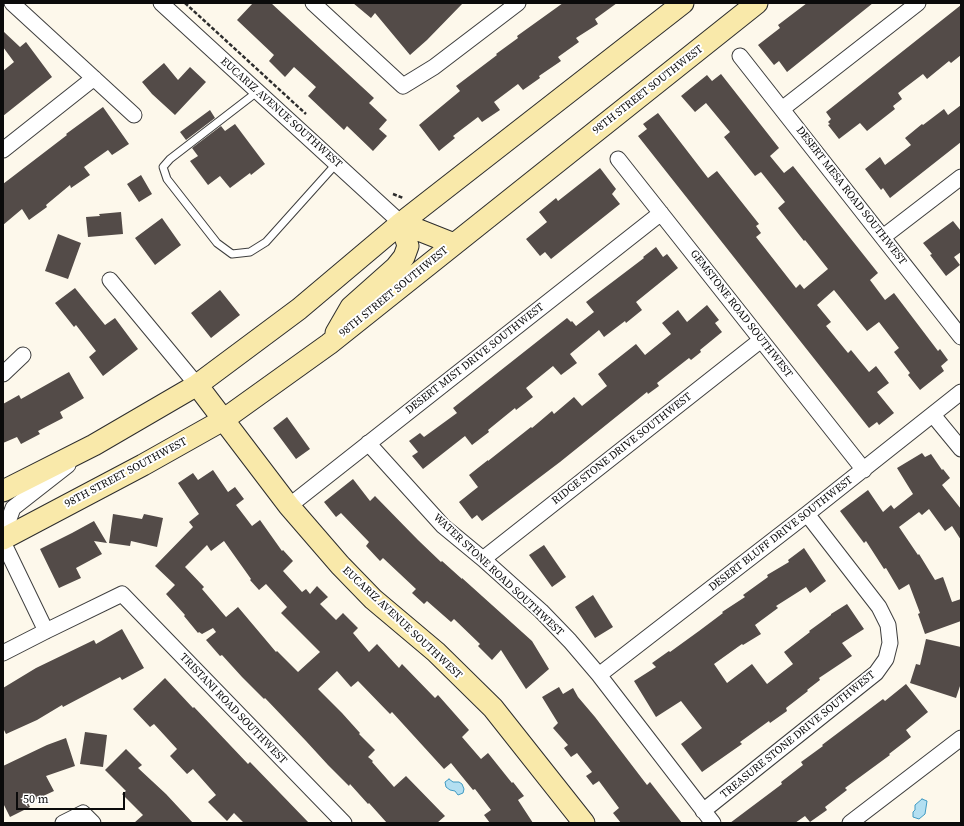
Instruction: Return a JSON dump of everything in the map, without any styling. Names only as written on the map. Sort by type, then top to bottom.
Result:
[{"type":"main road","points":[[3,491],[94,445],[197,385],[299,309],[401,223],[683,3]]},
{"type":"main road","name":"98TH STREET SOUTHWEST","points":[[3,539],[143,465],[223,420],[329,344],[757,3]]},
{"type":"main road","points":[[401,223],[454,244]]},
{"type":"main road","points":[[329,344],[351,308],[396,267],[404,257],[408,246],[401,223]]},
{"type":"main road","name":"EUCARIZ AVENUE SOUTHWEST","points":[[197,385],[289,506],[340,565],[373,599],[436,652],[493,708],[584,823]]},
{"type":"street","points":[[12,3],[134,115]]},
{"type":"street","name":"EUCARIZ AVENUE SOUTHWEST","points":[[161,3],[401,223]]},
{"type":"street","points":[[313,3],[403,86],[434,67],[518,3]]},
{"type":"street","points":[[782,109],[918,3]]},
{"type":"street","name":"DESERT MESA ROAD SOUTHWEST","points":[[740,56],[961,337]]},
{"type":"street","points":[[3,150],[94,78]]},
{"type":"street","name":"GEMSTONE ROAD SOUTHWEST","points":[[618,159],[864,470]]},
{"type":"street","points":[[883,237],[961,177]]},
{"type":"street","name":"DESERT MIST DRIVE SOUTHWEST","points":[[289,506],[660,213]]},
{"type":"street","points":[[110,280],[197,385]]},
{"type":"street","name":"RIDGE STONE DRIVE SOUTHWEST","points":[[483,559],[761,340]]},
{"type":"street","points":[[3,374],[23,355]]},
{"type":"street","name":"DESERT BLUFF DRIVE SOUTHWEST","points":[[599,675],[864,470],[961,392]]},
{"type":"street","points":[[933,415],[961,449]]},
{"type":"street","name":"WATER STONE ROAD SOUTHWEST","points":[[368,444],[443,526],[483,559],[541,611],[570,641],[599,675],[713,823]]},
{"type":"street","points":[[3,653],[46,631],[3,539],[13,508],[94,445]]},
{"type":"street","name":"TREASURE STONE DRIVE SOUTHWEST","points":[[703,811],[876,673],[886,659],[890,643],[888,626],[880,607],[807,514]]},
{"type":"street","name":"TRISTANI ROAD SOUTHWEST","points":[[46,631],[122,594],[344,823]]},
{"type":"street","points":[[850,823],[961,738]]},
{"type":"street","points":[[63,823],[83,813],[93,823]]},
{"type":"lane","points":[[257,92],[170,159],[163,167],[167,179],[217,244],[232,254],[250,252],[266,242],[336,164]]},
{"type":"path","points":[[185,3],[308,116]]},
{"type":"path","points":[[388,190],[394,195],[406,200]]},
{"type":"water","points":[[449,779],[453,782],[459,782],[462,784],[464,789],[463,793],[458,795],[455,791],[446,787],[445,782]]},
{"type":"water","points":[[922,799],[927,801],[925,814],[919,819],[913,817],[913,812],[915,810],[915,805]]},
{"type":"building","points":[[253,3],[271,3],[374,98],[369,103],[387,120],[379,129],[387,136],[373,151],[347,126],[344,130],[308,96],[316,87],[294,67],[285,77],[269,61],[274,55],[237,20]]},
{"type":"building","points":[[353,3],[463,3],[410,55],[375,13],[371,18]]},
{"type":"building","points":[[563,3],[617,3],[595,19],[598,24],[576,38],[579,42],[558,57],[561,61],[539,76],[540,78],[523,90],[518,84],[494,102],[500,110],[482,122],[478,117],[453,136],[455,138],[439,151],[419,125],[460,91],[456,86],[518,38],[517,36]]},
{"type":"building","points":[[807,3],[873,3],[787,72],[779,61],[774,65],[758,45],[780,28],[778,25]]},
{"type":"building","points":[[961,5],[961,55],[951,63],[949,61],[927,79],[923,74],[898,93],[902,99],[893,106],[895,109],[867,131],[860,123],[839,139],[828,125],[830,124],[828,122],[831,119],[826,112]]},
{"type":"building","points":[[3,31],[20,47],[26,42],[52,77],[3,116],[3,71],[14,62],[3,47]]},
{"type":"building","points":[[164,63],[178,80],[190,67],[206,82],[175,115],[152,94],[142,82]]},
{"type":"building","points":[[721,74],[779,148],[770,156],[784,173],[793,166],[878,273],[870,280],[885,300],[894,293],[938,351],[940,349],[948,360],[941,366],[944,371],[920,390],[908,375],[910,373],[894,352],[899,348],[879,322],[867,331],[834,290],[817,305],[831,322],[826,326],[848,353],[851,350],[869,372],[876,366],[889,383],[877,392],[894,413],[879,425],[877,422],[869,428],[638,136],[647,129],[643,124],[658,113],[708,178],[717,171],[759,224],[756,226],[761,233],[756,237],[796,288],[800,284],[804,289],[828,269],[778,208],[785,202],[761,172],[755,176],[724,137],[730,132],[706,103],[695,112],[681,96],[707,75],[712,81]]},
{"type":"building","points":[[961,105],[961,142],[890,198],[883,188],[881,190],[865,169],[880,157],[885,165],[911,145],[905,138],[922,124],[923,125],[944,109],[948,115]]},
{"type":"building","points":[[103,107],[129,144],[112,155],[108,150],[84,167],[90,175],[71,188],[70,185],[46,205],[47,207],[29,220],[22,209],[3,225],[3,184]]},
{"type":"building","points":[[210,110],[215,118],[186,140],[180,132]]},
{"type":"building","points":[[235,124],[265,164],[230,188],[220,176],[208,185],[190,161],[198,156],[192,148],[221,126],[225,131]]},
{"type":"building","points":[[600,168],[616,189],[612,194],[620,204],[551,259],[545,252],[540,256],[526,239],[547,222],[539,212],[556,198],[558,201]]},
{"type":"building","points":[[141,175],[152,194],[139,202],[127,184]]},
{"type":"building","points":[[121,212],[123,234],[88,237],[86,217]]},
{"type":"building","points":[[162,218],[181,245],[155,265],[135,238]]},
{"type":"building","points":[[953,221],[961,231],[961,252],[954,257],[960,265],[946,276],[923,243]]},
{"type":"building","points":[[58,234],[81,243],[68,279],[45,271]]},
{"type":"building","points":[[656,247],[663,257],[667,254],[678,268],[636,302],[642,310],[626,323],[625,321],[604,337],[599,330],[570,354],[577,363],[561,375],[553,366],[526,388],[533,397],[516,410],[515,408],[488,430],[489,432],[472,445],[465,436],[423,469],[412,456],[418,452],[409,441],[420,433],[424,437],[457,413],[453,408],[567,318],[576,326],[594,312],[586,302],[644,258],[643,257]]},
{"type":"building","points":[[75,288],[105,325],[115,318],[138,349],[103,376],[89,357],[96,351],[76,325],[74,327],[55,303]]},
{"type":"building","points":[[220,290],[240,315],[211,338],[191,313]]},
{"type":"building","points":[[707,305],[719,320],[715,323],[722,332],[700,350],[701,352],[691,360],[689,358],[657,383],[659,386],[648,394],[647,392],[560,462],[482,521],[477,515],[472,519],[459,502],[478,487],[469,475],[531,427],[532,428],[552,411],[554,414],[574,397],[582,406],[607,386],[598,374],[636,344],[645,355],[671,334],[662,323],[678,310],[687,322]]},
{"type":"building","points":[[69,372],[84,398],[60,412],[63,418],[38,431],[40,434],[21,444],[17,437],[3,443],[3,404],[19,395],[21,399]]},
{"type":"building","points":[[287,417],[310,449],[296,459],[273,428]]},
{"type":"building","points":[[922,453],[925,457],[931,454],[942,470],[943,469],[950,478],[942,485],[961,509],[961,540],[952,526],[945,531],[929,509],[922,515],[919,512],[899,527],[918,555],[919,554],[935,580],[943,577],[952,602],[961,599],[961,621],[925,634],[918,614],[920,613],[909,584],[899,590],[886,568],[884,569],[866,541],[864,543],[840,511],[868,490],[883,512],[891,505],[894,509],[913,494],[897,468]]},
{"type":"building","points":[[213,470],[228,492],[235,487],[244,499],[236,505],[252,526],[260,520],[282,551],[283,550],[293,561],[283,571],[302,592],[306,589],[310,594],[317,586],[328,597],[320,604],[336,620],[343,613],[358,628],[353,633],[369,652],[377,644],[399,668],[402,664],[435,698],[438,695],[469,730],[462,737],[481,759],[488,753],[524,796],[518,800],[533,823],[490,823],[484,815],[491,810],[475,789],[473,790],[451,763],[444,769],[392,712],[390,714],[358,681],[351,687],[337,671],[318,689],[375,750],[368,757],[394,787],[406,776],[445,816],[437,823],[387,823],[350,784],[349,786],[328,765],[222,655],[220,656],[206,640],[216,632],[213,628],[202,634],[199,632],[198,633],[184,616],[185,615],[166,594],[175,585],[155,566],[193,527],[189,522],[199,514],[178,483],[193,473],[198,480]],"holes":[[[224,541],[251,579],[250,580],[259,590],[266,584],[287,607],[281,613],[320,652],[298,672],[277,651],[276,652],[238,607],[226,617],[202,589],[204,587],[185,567],[207,545],[211,551]]]},
{"type":"building","points":[[353,479],[370,501],[375,496],[441,562],[442,561],[462,578],[532,641],[549,669],[526,689],[501,650],[492,660],[478,646],[480,644],[454,619],[451,622],[427,601],[424,604],[412,593],[416,589],[383,558],[380,561],[366,546],[369,542],[341,513],[336,517],[324,502]]},
{"type":"building","points":[[113,514],[142,519],[144,514],[163,518],[157,547],[131,541],[130,546],[109,543]]},
{"type":"building","points":[[94,521],[107,543],[94,541],[102,554],[76,568],[81,578],[59,588],[40,549]]},
{"type":"building","points":[[544,545],[566,577],[552,587],[529,555]]},
{"type":"building","points":[[804,548],[826,581],[810,593],[806,587],[776,606],[778,608],[755,625],[761,634],[743,645],[742,644],[714,664],[727,683],[752,664],[767,684],[793,664],[784,652],[831,614],[847,604],[864,629],[842,643],[852,656],[819,678],[820,680],[807,690],[808,691],[786,708],[787,711],[770,723],[769,721],[740,742],[742,744],[702,772],[681,744],[702,728],[681,701],[656,717],[634,681],[656,667],[652,663],[669,651],[670,652],[723,613],[722,612],[745,597],[743,595],[768,577],[767,575],[789,562],[788,560]]},
{"type":"building","points":[[593,595],[613,627],[595,638],[575,607]]},
{"type":"building","points":[[122,629],[144,668],[122,680],[120,677],[63,707],[62,705],[37,720],[6,734],[3,728],[3,688],[36,668],[94,640],[96,644]]},
{"type":"building","points":[[926,639],[961,647],[961,683],[956,698],[910,683],[916,664],[920,665]]},
{"type":"building","points":[[165,678],[248,764],[250,762],[309,823],[244,823],[234,813],[227,821],[208,802],[216,795],[193,769],[187,774],[170,756],[177,749],[154,724],[150,727],[133,709]]},
{"type":"building","points":[[906,684],[928,712],[906,730],[911,737],[889,754],[890,755],[845,788],[847,790],[825,807],[827,810],[810,822],[805,816],[795,823],[730,823],[782,784],[781,782],[803,765],[801,762],[823,746],[822,745],[883,699],[885,701]]},
{"type":"building","points":[[559,687],[563,694],[573,688],[578,697],[647,785],[650,782],[682,823],[621,823],[613,813],[619,808],[599,781],[593,785],[586,776],[592,772],[577,753],[571,757],[564,748],[568,745],[553,728],[558,723],[542,697]]},
{"type":"building","points":[[85,732],[107,735],[103,767],[80,764]]},
{"type":"building","points":[[66,738],[75,766],[46,776],[54,791],[28,803],[30,807],[10,817],[3,803],[3,766],[47,745]]},
{"type":"building","points":[[126,749],[142,765],[138,768],[166,794],[193,823],[134,823],[143,815],[122,794],[126,791],[105,770]]}]
